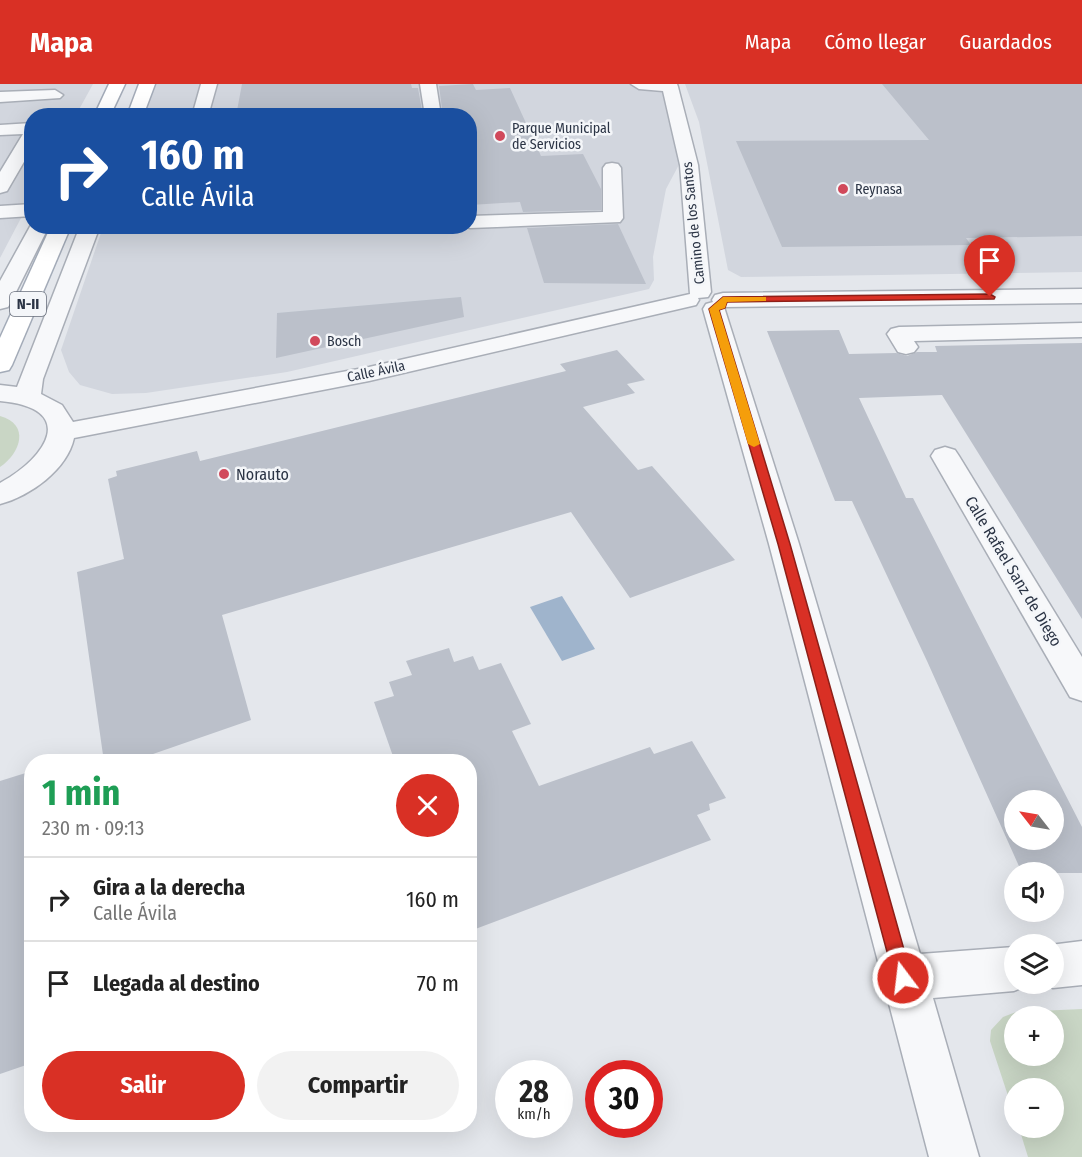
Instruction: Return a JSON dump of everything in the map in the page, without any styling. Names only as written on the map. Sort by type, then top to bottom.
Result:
[{"type":"main road","points":[[106,108],[117,84]]},
{"type":"main road","points":[[138,108],[147,84]]},
{"type":"main road","name":"N-II","points":[[0,365],[53,234]]},
{"type":"street","points":[[202,108],[209,84]]},
{"type":"street","points":[[428,84],[432,108]]},
{"type":"street","points":[[639,84],[670,86]]},
{"type":"street","name":"Camino de los Santos","points":[[670,86],[689,165],[706,300],[784,544],[954,1157]]},
{"type":"street","points":[[0,97],[55,96]]},
{"type":"street","points":[[0,130],[24,130]]},
{"type":"street","points":[[0,187],[24,144]]},
{"type":"street","points":[[477,222],[613,218],[612,168]]},
{"type":"street","points":[[0,212],[24,210]]},
{"type":"street","name":"N-II","points":[[0,302],[52,234]]},
{"type":"street","name":"N-II","points":[[28,396],[31,378],[87,234]]},
{"type":"street","name":"Calle Ávila","points":[[62,432],[369,374],[706,300],[1082,296]]},
{"type":"street","points":[[906,346],[899,334],[1082,330]]},
{"type":"street","points":[[0,393],[28,396],[40,401],[57,414],[62,432],[57,448],[49,460],[20,485],[0,495]]},
{"type":"street","name":"Calle Rafael Sanz de Diego","points":[[945,456],[1082,687]]},
{"type":"street","points":[[1064,965],[1082,963]]},
{"type":"street","points":[[903,978],[1004,970]]},
{"type":"shaded area","points":[[0,84],[93,84],[80,108],[24,108],[24,212],[0,258]]},
{"type":"shaded area","name":"Parque Municipal de Servicios","points":[[152,84],[663,84],[682,159],[666,189],[653,257],[654,280],[649,289],[287,372],[146,393],[112,394],[80,385],[69,372],[61,350],[101,234],[477,234],[477,108],[143,108]]},
{"type":"shaded area","points":[[685,84],[1082,84],[1082,272],[741,277],[728,270],[699,122]]},
{"type":"green space","points":[[0,416],[16,425],[19,439],[13,454],[0,467]]},
{"type":"green space","points":[[1082,1009],[1082,1157],[1028,1157],[1022,1138],[1064,1138],[1064,1078],[1004,1078],[1004,1084],[990,1041],[991,1030],[1003,1017],[1004,1066],[1064,1066],[1064,1010]]},
{"type":"water","points":[[562,596],[595,649],[562,661],[530,607]]},
{"type":"building","points":[[242,84],[411,84],[412,88],[418,88],[422,108],[238,108]]},
{"type":"building","name":"Parque Municipal de Servicios","points":[[473,84],[476,90],[510,88],[541,156],[583,154],[601,189],[601,210],[523,212],[520,202],[477,205],[477,108],[442,108],[439,86]]},
{"type":"building","points":[[882,84],[1082,84],[1082,236],[966,238],[971,245],[782,247],[736,141],[929,140]]},
{"type":"building","points":[[618,224],[646,284],[544,283],[527,228]]},
{"type":"building","name":"Bosch","points":[[461,297],[464,317],[276,358],[277,313]]},
{"type":"building","points":[[839,330],[849,354],[896,353],[907,356],[917,352],[937,352],[935,346],[1082,343],[1082,619],[942,395],[859,398],[906,498],[913,498],[1063,790],[1004,790],[1004,833],[852,501],[835,501],[767,331]]},
{"type":"building","points":[[617,350],[645,380],[627,384],[635,393],[583,407],[638,470],[652,466],[735,560],[630,598],[571,512],[222,615],[251,720],[153,754],[103,754],[77,572],[124,559],[108,479],[117,476],[116,471],[197,451],[200,461],[566,371],[560,364]]},
{"type":"building","points":[[449,648],[454,662],[473,656],[479,670],[501,663],[531,724],[512,731],[539,786],[650,747],[654,754],[692,741],[726,798],[709,804],[710,810],[697,815],[711,840],[477,928],[477,754],[392,754],[374,702],[394,696],[389,682],[412,675],[406,661]]},
{"type":"building","points":[[24,774],[24,1066],[0,1074],[0,781]]},
{"type":"building","points":[[1064,792],[1082,827],[1082,873],[1064,873],[1064,862],[1017,862],[1012,850],[1064,850]]},
{"type":"slow traffic","points":[[754,444],[714,309],[722,306],[723,300],[763,299]]},
{"type":"place","name":"Parque Municipal de Servicios","points":[[500,136]]},
{"type":"place","name":"Reynasa","points":[[843,189]]},
{"type":"place","name":"Bosch","points":[[315,341]]},
{"type":"place","name":"Norauto","points":[[224,474]]},
{"type":"route","points":[[903,978],[784,544],[714,309],[722,306],[723,300],[990,297]]}]
